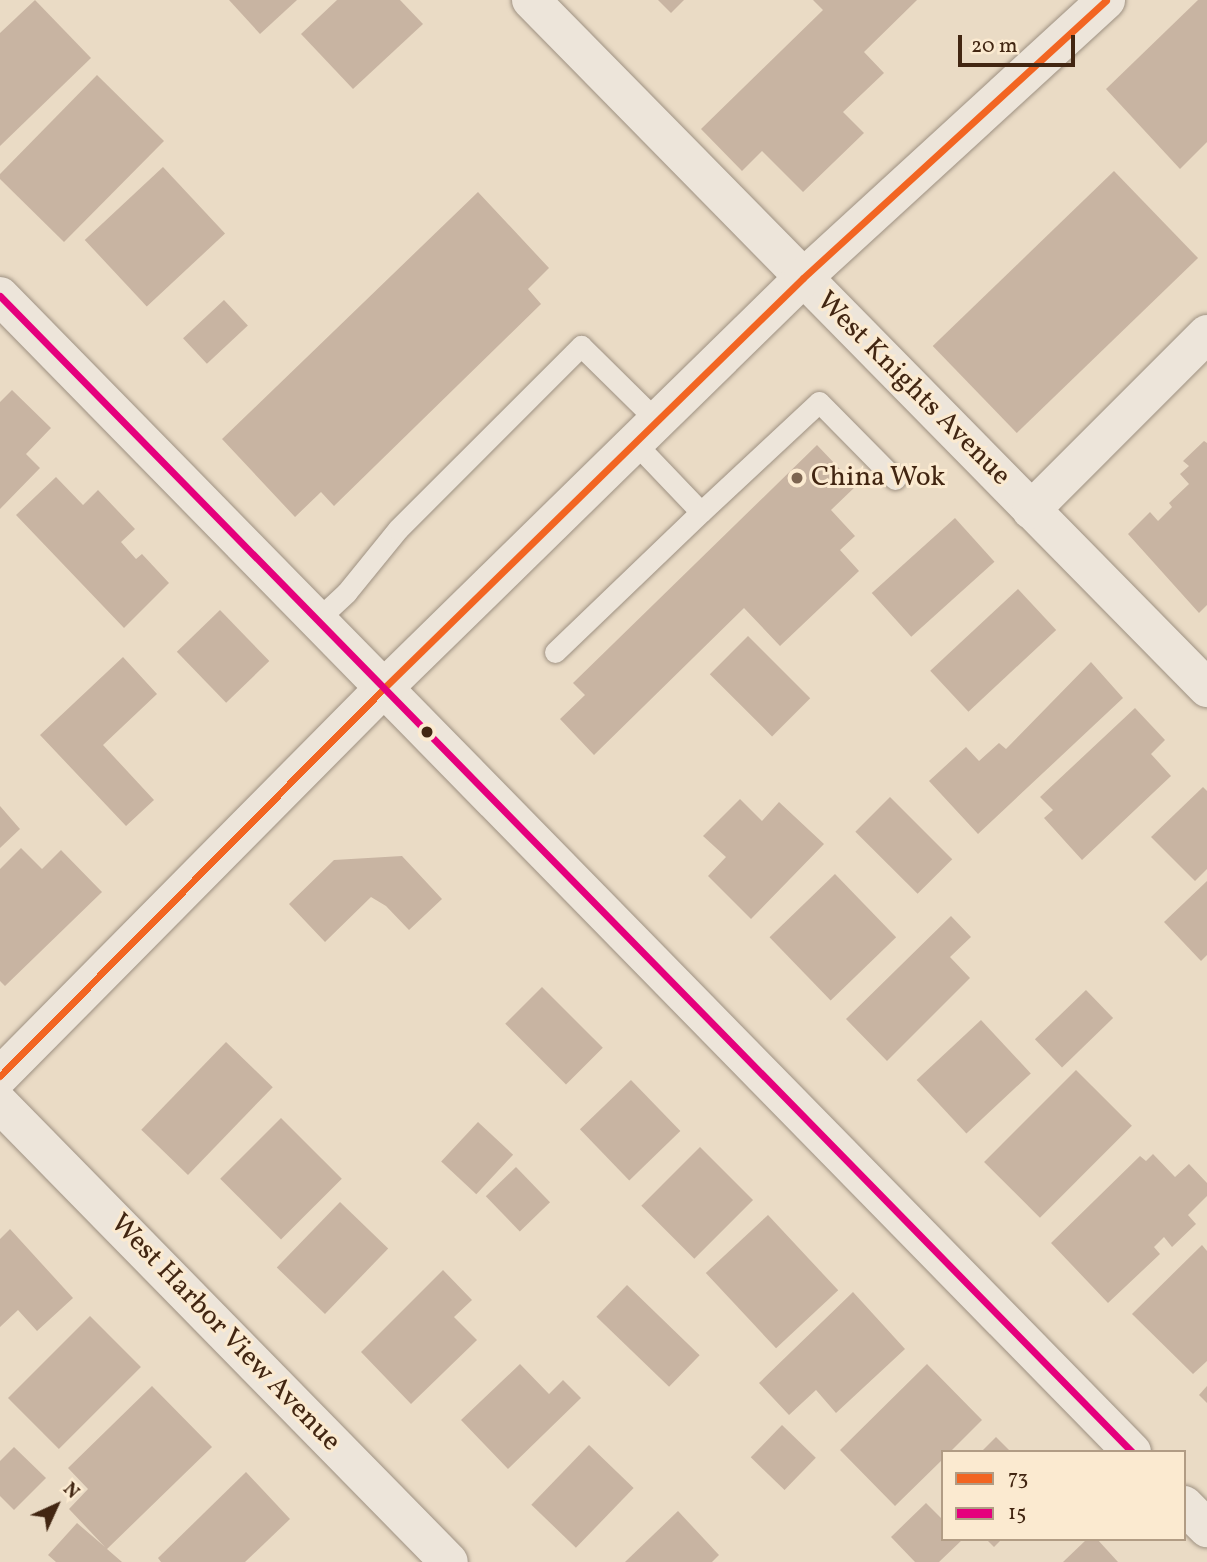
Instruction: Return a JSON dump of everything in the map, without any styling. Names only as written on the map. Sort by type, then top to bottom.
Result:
[{"type":"street","name":"West Knights Avenue","points":[[531,0],[1207,688]]},
{"type":"street","points":[[0,1076],[384,688],[803,278],[1106,0]]},
{"type":"street","points":[[0,296],[1130,1450]]},
{"type":"street","points":[[1031,510],[1207,334]]},
{"type":"street","name":"West Harbor View Avenue","points":[[0,1104],[449,1562]]},
{"type":"street","points":[[1186,1507],[1207,1528]]},
{"type":"lane","points":[[317,620],[346,593],[398,529],[581,346],[646,432],[701,512]]},
{"type":"lane","points":[[555,652],[819,402],[895,480]]},
{"type":"building","points":[[35,0],[91,58],[0,146],[0,33]]},
{"type":"building","points":[[229,0],[297,0],[260,34]]},
{"type":"building","points":[[337,0],[400,0],[423,24],[353,89],[301,34]]},
{"type":"building","points":[[658,0],[684,0],[671,13]]},
{"type":"building","points":[[813,0],[917,0],[864,52],[884,73],[843,112],[864,133],[803,192],[762,151],[742,171],[701,129],[823,10]]},
{"type":"building","points":[[1198,0],[1207,0],[1207,142],[1180,169],[1106,89]]},
{"type":"building","points":[[97,75],[164,141],[64,242],[0,179],[0,174]]},
{"type":"building","points":[[163,167],[225,234],[147,307],[85,240]]},
{"type":"building","points":[[1114,171],[1198,258],[1017,433],[933,346]]},
{"type":"building","points":[[478,192],[549,268],[528,289],[541,304],[334,506],[321,492],[295,517],[222,439]]},
{"type":"building","points":[[224,300],[248,326],[207,364],[183,338]]},
{"type":"building","points":[[12,390],[51,428],[26,454],[40,468],[0,509],[0,402]]},
{"type":"building","points":[[1204,441],[1207,443],[1207,605],[1199,613],[1128,534],[1150,512],[1158,521],[1172,507],[1169,503],[1189,484],[1180,474],[1189,466],[1183,461]]},
{"type":"building","points":[[817,445],[856,486],[831,510],[855,536],[840,550],[859,571],[780,646],[744,608],[594,755],[560,719],[585,695],[573,683]]},
{"type":"building","points":[[56,477],[83,505],[98,490],[135,529],[121,542],[136,559],[142,554],[169,583],[124,628],[16,515]]},
{"type":"building","points":[[955,518],[994,562],[911,637],[872,593]]},
{"type":"building","points":[[1018,589],[1056,630],[968,712],[930,671]]},
{"type":"building","points":[[220,610],[269,661],[226,703],[177,652]]},
{"type":"building","points":[[748,636],[810,698],[772,736],[710,674]]},
{"type":"building","points":[[123,657],[157,694],[103,745],[154,800],[126,826],[40,735]]},
{"type":"building","points":[[1091,662],[1123,698],[978,834],[929,781],[966,747],[979,761],[999,743],[1006,749]]},
{"type":"building","points":[[1135,708],[1165,740],[1151,754],[1171,776],[1082,860],[1044,818],[1053,810],[1040,797]]},
{"type":"building","points":[[1203,787],[1207,791],[1207,869],[1195,881],[1151,837]]},
{"type":"building","points":[[890,797],[952,859],[918,894],[855,832]]},
{"type":"building","points":[[740,799],[762,821],[779,802],[824,844],[751,919],[708,876],[726,857],[703,836]]},
{"type":"building","points":[[0,806],[20,829],[0,848]]},
{"type":"building","points":[[21,848],[42,869],[61,850],[102,892],[5,986],[0,981],[0,869]]},
{"type":"building","points":[[402,856],[442,899],[409,930],[386,906],[371,897],[325,942],[289,904],[334,860]]},
{"type":"building","points":[[835,874],[896,937],[831,1001],[770,937]]},
{"type":"building","points":[[1207,881],[1207,955],[1201,961],[1164,922]]},
{"type":"building","points":[[951,916],[971,937],[950,957],[970,978],[887,1061],[846,1019]]},
{"type":"building","points":[[542,987],[603,1048],[566,1085],[505,1024]]},
{"type":"building","points":[[1086,990],[1113,1018],[1062,1067],[1035,1039]]},
{"type":"building","points":[[981,1020],[1031,1073],[966,1133],[917,1080]]},
{"type":"building","points":[[226,1042],[273,1087],[188,1175],[141,1130]]},
{"type":"building","points":[[1076,1070],[1132,1126],[1040,1218],[984,1162]]},
{"type":"building","points":[[631,1080],[680,1131],[629,1180],[580,1129]]},
{"type":"building","points":[[281,1118],[342,1179],[281,1240],[220,1179]]},
{"type":"building","points":[[478,1122],[513,1155],[476,1194],[441,1161]]},
{"type":"building","points":[[700,1147],[753,1200],[694,1259],[641,1206]]},
{"type":"building","points":[[1153,1154],[1175,1177],[1189,1164],[1207,1183],[1207,1196],[1188,1215],[1196,1224],[1172,1247],[1164,1237],[1154,1247],[1160,1254],[1108,1303],[1051,1243],[1140,1156],[1146,1161]]},
{"type":"building","points":[[516,1167],[550,1202],[520,1231],[486,1196]]},
{"type":"building","points":[[340,1202],[388,1249],[325,1314],[277,1267]]},
{"type":"building","points":[[768,1215],[838,1290],[776,1348],[706,1273]]},
{"type":"building","points":[[10,1229],[73,1298],[37,1331],[18,1310],[0,1327],[0,1239]]},
{"type":"building","points":[[1202,1245],[1207,1251],[1207,1361],[1193,1374],[1132,1314]]},
{"type":"building","points":[[443,1270],[472,1300],[454,1317],[477,1340],[411,1404],[361,1352]]},
{"type":"building","points":[[627,1285],[700,1355],[669,1387],[596,1317]]},
{"type":"building","points":[[853,1292],[905,1349],[836,1413],[816,1390],[789,1415],[759,1383]]},
{"type":"building","points":[[90,1316],[141,1367],[59,1449],[8,1398]]},
{"type":"building","points":[[520,1364],[549,1394],[563,1380],[581,1398],[508,1469],[461,1420]]},
{"type":"building","points":[[927,1364],[982,1420],[952,1450],[941,1450],[941,1461],[895,1506],[840,1450]]},
{"type":"building","points":[[152,1386],[212,1447],[107,1549],[122,1562],[56,1562],[48,1555],[77,1523],[105,1547],[69,1509],[88,1489],[68,1468]]},
{"type":"building","points":[[1207,1386],[1207,1403],[1199,1395]]},
{"type":"building","points":[[782,1425],[816,1458],[785,1490],[751,1457]]},
{"type":"building","points":[[996,1437],[1009,1450],[983,1450]]},
{"type":"building","points":[[589,1445],[634,1488],[576,1548],[531,1505]]},
{"type":"building","points":[[14,1447],[46,1478],[14,1510],[0,1496],[0,1461]]},
{"type":"building","points":[[246,1472],[290,1519],[245,1562],[161,1562],[158,1558]]},
{"type":"building","points":[[926,1503],[941,1518],[941,1541],[961,1541],[939,1562],[915,1562],[891,1537]]},
{"type":"building","points":[[678,1511],[719,1555],[712,1562],[625,1562]]},
{"type":"building","points":[[988,1541],[1000,1541],[994,1547]]},
{"type":"building","points":[[1085,1541],[1099,1541],[1118,1562],[1063,1562]]},
{"type":"transit line","name":"73","points":[[0,1076],[384,688],[803,278],[1106,0]]},
{"type":"transit line","name":"15","points":[[0,296],[1130,1450]]},
{"type":"place","name":"China Wok","points":[[797,478]]}]
